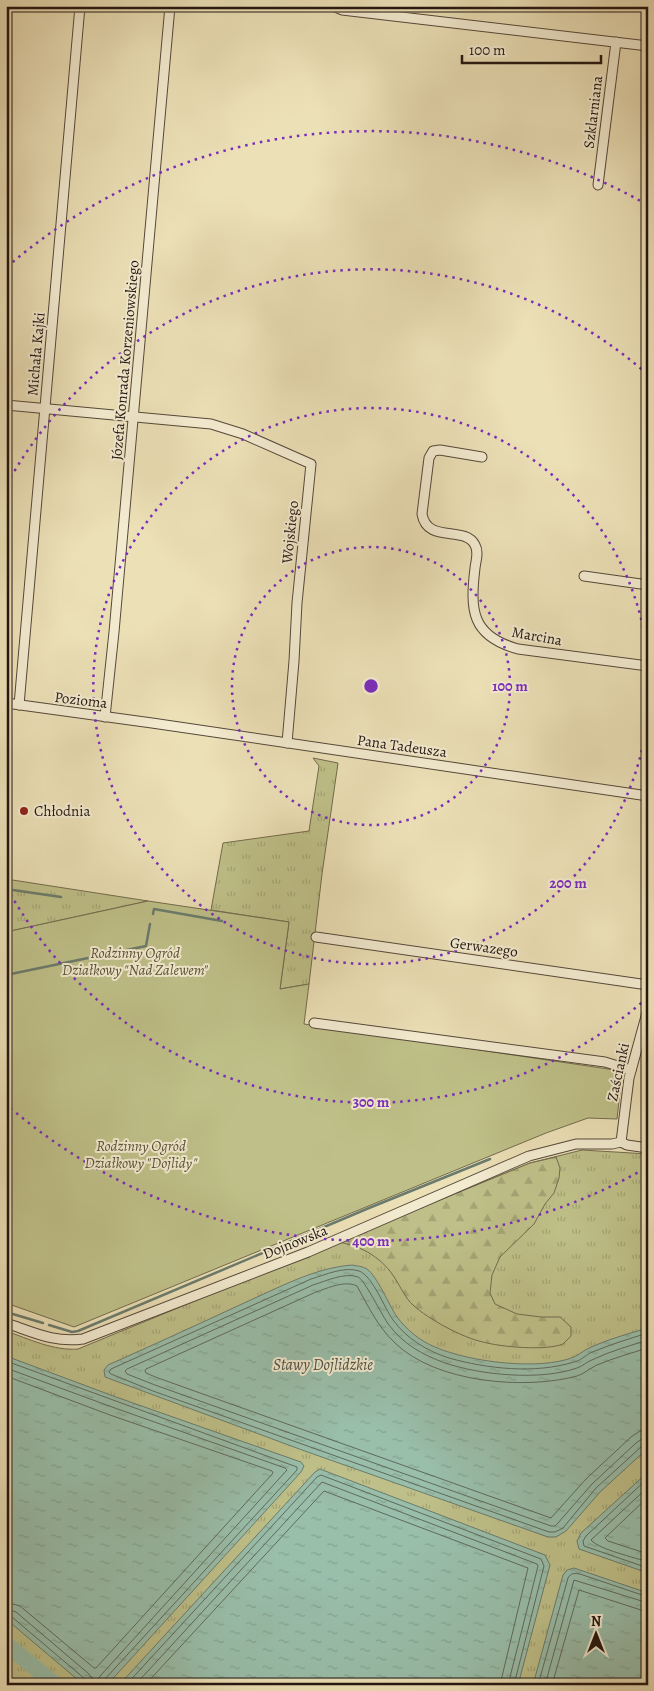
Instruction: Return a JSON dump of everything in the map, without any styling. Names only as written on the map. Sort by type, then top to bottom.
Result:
[{"type":"street","name":"Michała Kajki","points":[[19,705],[80,6]]},
{"type":"street","name":"Józefa Konrada Korzeniowskiego","points":[[105,717],[134,417],[170,6]]},
{"type":"street","points":[[333,6],[342,10],[648,46]]},
{"type":"street","name":"Szklarniana","points":[[598,185],[616,42]]},
{"type":"street","points":[[6,405],[134,417]]},
{"type":"street","name":"Wojskiego","points":[[134,417],[211,424],[228,428],[311,464],[297,603],[287,744]]},
{"type":"street","name":"Marcina","points":[[482,457],[440,450],[433,451],[429,458],[422,514],[424,522],[434,531],[464,537],[476,545],[478,552],[472,592],[474,612],[479,627],[492,638],[518,649],[648,666]]},
{"type":"street","points":[[584,576],[648,585]]},
{"type":"street","name":"Pozioma","points":[[6,703],[152,723]]},
{"type":"street","name":"Pana Tadeusza","points":[[152,723],[648,796]]},
{"type":"street","name":"Gerwazego","points":[[316,937],[648,985]]},
{"type":"street","name":"Zaścianki","points":[[621,1142],[627,1086],[648,1009]]},
{"type":"street","points":[[314,1023],[605,1062],[631,1070]]},
{"type":"street","name":"Dojnowska","points":[[6,1323],[54,1340],[83,1339],[308,1252],[529,1156],[576,1144],[612,1144],[621,1142],[627,1145],[648,1148]]},
{"type":"green space","points":[[313,758],[338,763],[309,984],[280,989],[289,922],[211,910],[223,843],[309,831],[319,766]]},
{"type":"green space","points":[[6,879],[148,901],[6,932]]},
{"type":"green space","name":"Rodzinny Ogród Działkowy \"Dojlidy\"","points":[[148,901],[289,922],[280,989],[309,984],[304,1024],[615,1070],[614,1080],[621,1083],[617,1119],[588,1118],[546,1133],[74,1327],[6,1303],[6,932]]},
{"type":"green space","points":[[582,1150],[648,1154],[648,1685],[6,1685],[6,1331],[51,1346],[78,1349],[530,1163]]},
{"type":"green space","points":[[556,1157],[560,1168],[554,1193],[545,1204],[534,1224],[500,1257],[492,1275],[490,1293],[495,1304],[517,1314],[560,1317],[571,1327],[571,1336],[563,1344],[535,1348],[512,1347],[475,1340],[456,1332],[427,1316],[413,1305],[391,1272],[378,1259],[363,1250],[338,1242],[530,1163]]},
{"type":"water","name":"Stawy Dojlidzkie","points":[[352,1265],[363,1267],[371,1273],[397,1317],[414,1335],[435,1347],[466,1357],[524,1364],[560,1361],[574,1357],[602,1343],[648,1328],[648,1448],[600,1492],[566,1531],[556,1537],[548,1537],[302,1450],[105,1377],[104,1370],[108,1365],[270,1291],[310,1274]]},
{"type":"water","points":[[6,1356],[301,1462],[304,1466],[301,1472],[107,1685],[84,1685],[6,1619]]},
{"type":"water","points":[[320,1469],[545,1555],[550,1565],[518,1685],[119,1685],[315,1472]]},
{"type":"water","points":[[648,1472],[648,1573],[579,1549],[577,1541],[581,1533]]},
{"type":"water","points":[[574,1568],[648,1593],[648,1685],[533,1685],[563,1575],[567,1570]]},
{"type":"waterway","points":[[6,889],[61,897]]},
{"type":"waterway","points":[[153,914],[154,909],[222,921]]},
{"type":"waterway","points":[[6,975],[146,946],[150,924]]},
{"type":"waterway","points":[[49,1325],[72,1332],[78,1331],[490,1159]]},
{"type":"waterway","points":[[6,1312],[43,1323]]},
{"type":"waterway","points":[[6,1644],[56,1685]]},
{"type":"place","name":"Chłodnia","points":[[24,811]]},
{"type":"park label","name":"Rodzinny Ogród Działkowy \"Nad Zalewem\"","points":[[135,962]]}]
